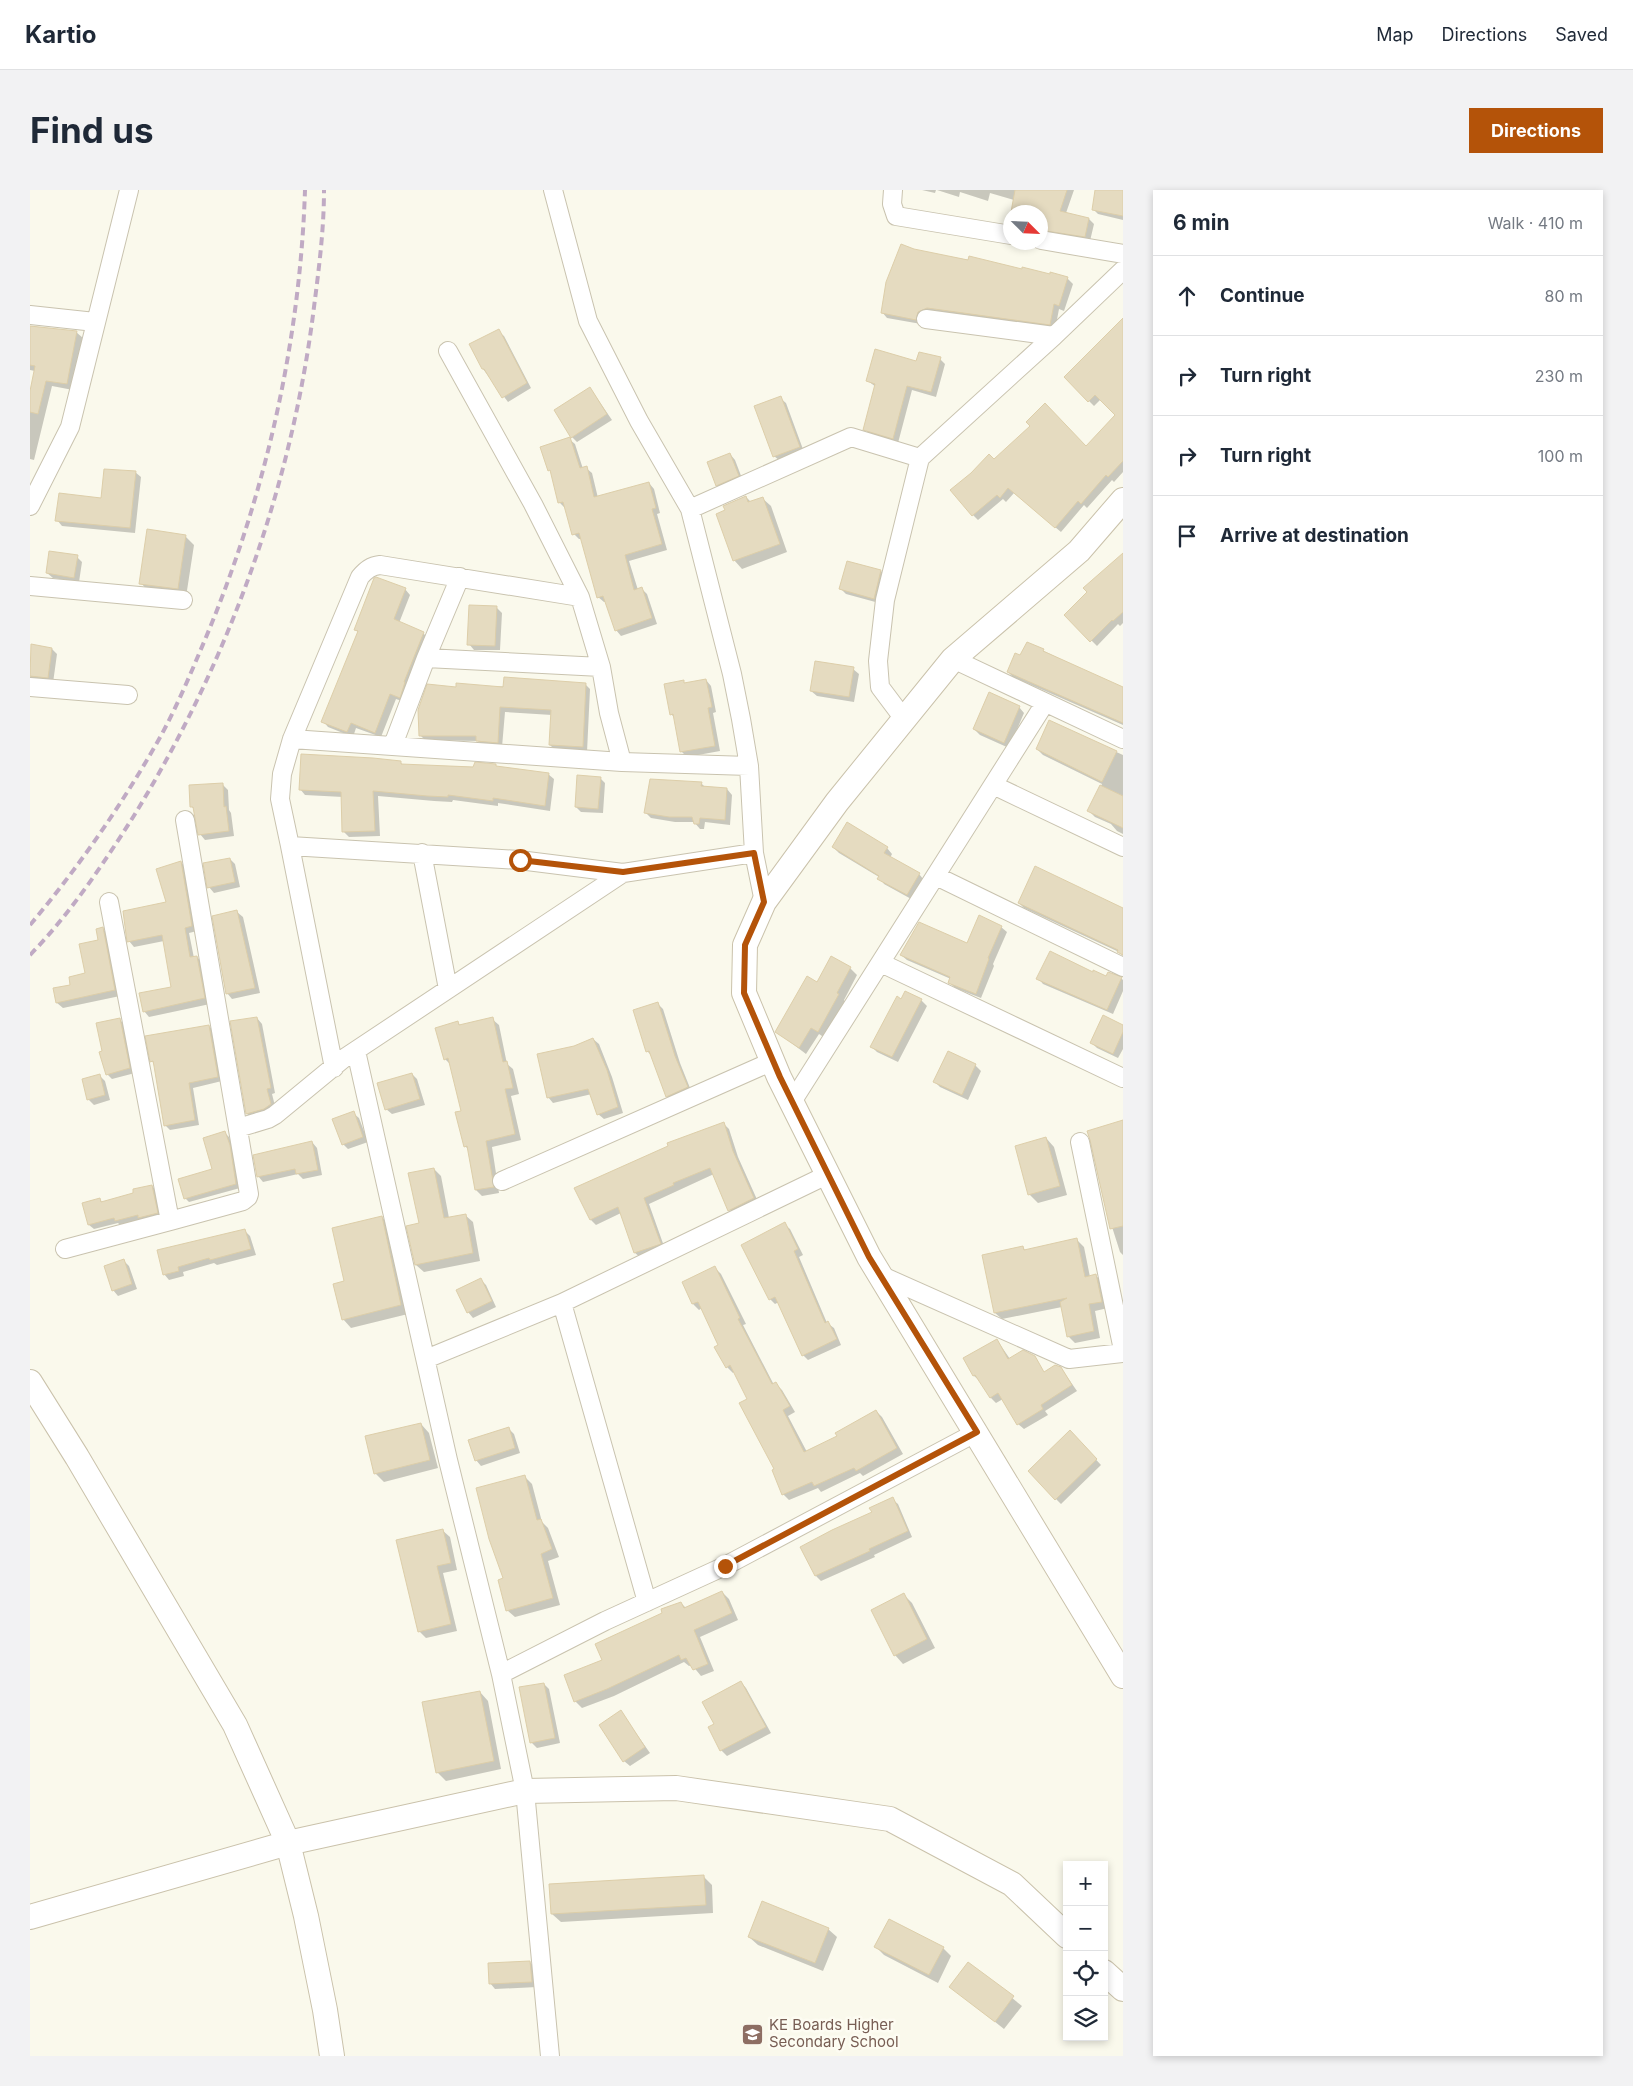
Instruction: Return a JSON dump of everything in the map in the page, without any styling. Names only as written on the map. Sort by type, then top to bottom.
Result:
[{"type":"street","points":[[30,506],[70,427],[129,190]]},
{"type":"street","points":[[553,190],[588,321],[640,421],[690,509],[732,674],[749,766],[754,853],[764,902]]},
{"type":"street","points":[[893,190],[892,204],[894,215],[896,216],[1003,234]]},
{"type":"street","points":[[1048,241],[1123,254]]},
{"type":"street","points":[[904,719],[880,687],[878,661],[885,600],[920,458],[1054,336],[1123,270]]},
{"type":"street","points":[[30,315],[95,322]]},
{"type":"street","points":[[926,318],[1054,336]]},
{"type":"street","points":[[448,351],[533,504],[580,597],[601,667],[609,713],[622,762]]},
{"type":"street","points":[[690,509],[850,437],[920,458]]},
{"type":"street","points":[[1123,500],[1079,551],[953,659],[837,802],[764,902],[745,945],[744,993],[792,1102],[869,1257],[977,1432],[1123,1676]]},
{"type":"street","points":[[334,1068],[280,799],[282,774],[292,739],[360,577],[373,566],[380,565],[580,597]]},
{"type":"street","points":[[393,745],[426,658],[460,578]]},
{"type":"street","points":[[30,586],[183,600]]},
{"type":"street","points":[[426,658],[601,667]]},
{"type":"street","points":[[953,659],[1123,739]]},
{"type":"street","points":[[30,687],[128,695]]},
{"type":"street","points":[[792,1102],[1045,703]]},
{"type":"street","points":[[292,739],[622,762],[749,766]]},
{"type":"street","points":[[993,785],[1123,847]]},
{"type":"street","points":[[65,1249],[243,1201],[248,1198],[238,1128],[185,820]]},
{"type":"street","points":[[290,846],[520,860],[623,872],[754,853]]},
{"type":"street","points":[[422,853],[448,989]]},
{"type":"street","points":[[238,1128],[275,1115],[356,1051],[623,872]]},
{"type":"street","points":[[936,876],[1123,967]]},
{"type":"street","points":[[109,902],[170,1221]]},
{"type":"street","points":[[881,963],[1123,1078]]},
{"type":"street","points":[[356,1051],[448,1460],[500,1674],[525,1791],[550,2056]]},
{"type":"street","points":[[502,1181],[773,1061]]},
{"type":"street","points":[[880,1275],[1069,1359],[1123,1352],[1080,1142]]},
{"type":"street","points":[[426,1359],[562,1303],[829,1174]]},
{"type":"street","points":[[562,1303],[647,1602]]},
{"type":"street","points":[[30,1382],[77,1457],[234,1725],[288,1843],[306,1916],[325,2010],[332,2056]]},
{"type":"street","points":[[500,1674],[725,1566],[977,1432]]},
{"type":"street","points":[[30,1917],[288,1843],[525,1791],[676,1788],[890,1819],[1012,1884],[1063,1932]]},
{"type":"street","points":[[1108,1976],[1123,1989]]},
{"type":"building","points":[[1015,190],[1067,190],[1060,211],[1089,218],[1085,237],[1048,231],[1048,205],[1012,205]]},
{"type":"building","points":[[1095,190],[1123,190],[1123,216],[1092,210]]},
{"type":"building","points":[[901,244],[914,249],[968,260],[969,256],[1022,269],[1022,267],[1068,277],[1059,306],[1054,304],[1050,325],[927,308],[918,312],[916,320],[881,313],[886,282]]},
{"type":"building","points":[[1123,318],[1123,461],[1108,477],[1106,475],[1081,504],[1078,501],[1055,528],[1008,488],[1000,498],[997,495],[972,516],[950,490],[971,473],[989,454],[994,459],[1030,426],[1026,422],[1045,403],[1086,446],[1115,415],[1095,395],[1088,402],[1064,377]]},
{"type":"building","points":[[30,326],[77,331],[67,384],[46,381],[38,414],[30,412],[30,391],[35,366],[30,365]]},
{"type":"building","points":[[499,329],[527,383],[502,398],[484,369],[482,369],[469,344]]},
{"type":"building","points":[[875,349],[916,361],[919,352],[941,357],[931,392],[907,386],[893,439],[863,430],[875,384],[866,381]]},
{"type":"building","points":[[590,387],[607,414],[571,438],[554,410]]},
{"type":"building","points":[[781,396],[800,447],[773,457],[754,406]]},
{"type":"building","points":[[570,437],[580,468],[587,466],[594,497],[649,482],[656,508],[652,509],[662,544],[625,555],[634,590],[642,587],[652,618],[615,631],[603,596],[597,598],[579,533],[572,535],[563,502],[558,503],[550,470],[548,471],[540,447]]},
{"type":"building","points":[[730,453],[739,476],[716,486],[707,462]]},
{"type":"building","points":[[104,469],[136,471],[130,528],[55,521],[59,493],[101,498]]},
{"type":"building","points":[[746,496],[748,502],[763,497],[780,544],[733,561],[716,514],[725,510],[723,506]]},
{"type":"building","points":[[147,529],[186,535],[178,589],[139,584]]},
{"type":"building","points":[[49,551],[78,555],[74,578],[46,573]]},
{"type":"building","points":[[1123,553],[1123,612],[1090,642],[1064,615],[1087,592],[1083,588]]},
{"type":"building","points":[[847,561],[881,570],[874,599],[839,589]]},
{"type":"building","points":[[376,577],[406,588],[394,619],[424,632],[404,682],[400,698],[390,694],[375,733],[351,723],[347,732],[321,722],[358,631],[354,630]]},
{"type":"building","points":[[469,605],[497,606],[495,646],[467,645]]},
{"type":"building","points":[[1027,642],[1123,687],[1123,723],[1007,672],[1015,653],[1020,655]]},
{"type":"building","points":[[31,644],[52,648],[48,678],[30,676]]},
{"type":"building","points":[[815,661],[854,667],[849,697],[810,691]]},
{"type":"building","points":[[504,677],[586,683],[583,747],[549,745],[551,710],[500,707],[498,743],[476,741],[476,736],[419,736],[418,710],[427,684],[456,687],[456,683],[503,687]]},
{"type":"building","points":[[706,679],[712,707],[708,708],[715,746],[680,752],[673,714],[670,715],[664,684],[684,680],[684,683]]},
{"type":"building","points":[[989,692],[1020,706],[1004,743],[973,729]]},
{"type":"building","points":[[1049,720],[1117,751],[1102,782],[1036,749]]},
{"type":"building","points":[[301,754],[373,758],[401,761],[401,764],[473,767],[475,762],[549,773],[545,806],[493,798],[493,801],[448,795],[448,797],[427,796],[373,791],[375,831],[342,832],[341,792],[299,790]]},
{"type":"building","points":[[577,775],[601,777],[598,809],[575,807]]},
{"type":"building","points":[[650,779],[702,782],[701,786],[727,788],[725,820],[700,818],[699,824],[694,824],[692,817],[669,817],[644,813]]},
{"type":"building","points":[[223,783],[224,807],[226,806],[229,831],[198,835],[193,807],[190,807],[189,785]]},
{"type":"building","points":[[1100,785],[1123,796],[1123,828],[1087,811]]},
{"type":"building","points":[[847,822],[888,847],[884,853],[920,873],[907,895],[877,879],[879,876],[832,847]]},
{"type":"building","points":[[230,858],[235,882],[207,888],[203,863]]},
{"type":"building","points":[[181,861],[192,926],[185,928],[190,957],[197,956],[205,998],[143,1012],[139,993],[171,987],[162,935],[127,942],[123,911],[166,902],[156,869]]},
{"type":"building","points":[[1035,866],[1123,908],[1123,955],[1117,952],[1118,950],[1018,903]]},
{"type":"building","points":[[237,910],[255,988],[226,994],[212,916]]},
{"type":"building","points":[[979,915],[1002,926],[988,958],[976,994],[948,983],[950,977],[900,955],[919,922],[967,943]]},
{"type":"building","points":[[103,927],[115,990],[56,1003],[53,988],[70,985],[69,977],[85,973],[79,944],[98,940],[96,929]]},
{"type":"building","points":[[1050,951],[1093,972],[1093,970],[1106,976],[1108,972],[1122,977],[1107,1010],[1036,979]]},
{"type":"building","points":[[831,956],[851,967],[837,993],[839,994],[818,1032],[811,1028],[799,1048],[775,1032],[807,976],[817,982]]},
{"type":"building","points":[[905,991],[922,999],[892,1057],[870,1047],[897,996],[901,999]]},
{"type":"building","points":[[658,1002],[675,1056],[688,1087],[666,1097],[649,1051],[646,1052],[633,1010]]},
{"type":"building","points":[[1103,1015],[1123,1025],[1123,1032],[1113,1054],[1090,1043]]},
{"type":"building","points":[[257,1017],[271,1088],[267,1089],[271,1104],[264,1109],[246,1114],[230,1021]]},
{"type":"building","points":[[493,1017],[503,1062],[507,1061],[513,1088],[505,1089],[515,1134],[486,1141],[494,1187],[475,1190],[467,1146],[464,1147],[455,1112],[461,1111],[448,1058],[444,1060],[435,1028],[458,1021],[459,1025]]},
{"type":"building","points":[[120,1018],[130,1068],[106,1075],[99,1052],[102,1051],[96,1023]]},
{"type":"building","points":[[209,1025],[218,1077],[189,1083],[195,1120],[164,1126],[153,1061],[150,1062],[145,1036]]},
{"type":"building","points":[[593,1038],[607,1070],[618,1107],[597,1115],[588,1089],[547,1098],[537,1054],[574,1046]]},
{"type":"building","points":[[948,1051],[976,1064],[962,1095],[933,1082]]},
{"type":"building","points":[[412,1073],[420,1099],[385,1110],[377,1083]]},
{"type":"building","points":[[100,1074],[105,1095],[87,1100],[82,1079]]},
{"type":"building","points":[[354,1111],[363,1137],[342,1145],[332,1119]]},
{"type":"building","points":[[1123,1120],[1123,1226],[1110,1229],[1087,1131]]},
{"type":"building","points":[[724,1122],[733,1151],[754,1198],[728,1211],[710,1168],[673,1183],[674,1185],[644,1198],[661,1244],[634,1253],[618,1207],[590,1220],[574,1188],[668,1146],[667,1143]]},
{"type":"building","points":[[225,1131],[230,1145],[236,1184],[184,1199],[178,1179],[212,1169],[203,1138]]},
{"type":"building","points":[[1046,1137],[1060,1186],[1028,1195],[1015,1146]]},
{"type":"building","points":[[312,1141],[318,1170],[296,1174],[295,1169],[257,1177],[253,1155]]},
{"type":"building","points":[[434,1168],[444,1218],[466,1214],[473,1253],[415,1265],[406,1226],[419,1223],[408,1173]]},
{"type":"building","points":[[152,1185],[158,1213],[138,1218],[138,1215],[115,1221],[114,1218],[88,1225],[82,1203],[100,1198],[101,1202],[133,1193],[133,1189]]},
{"type":"building","points":[[382,1216],[401,1305],[342,1320],[333,1284],[344,1281],[332,1228]]},
{"type":"building","points":[[785,1222],[798,1249],[794,1251],[825,1323],[828,1321],[837,1339],[802,1356],[775,1297],[769,1300],[741,1245]]},
{"type":"building","points":[[245,1229],[251,1249],[178,1267],[179,1271],[163,1275],[157,1250]]},
{"type":"building","points":[[1077,1238],[1085,1277],[1096,1274],[1102,1302],[1089,1304],[1094,1331],[1067,1337],[1060,1302],[1067,1298],[994,1313],[982,1255],[1023,1246],[1024,1250]]},
{"type":"building","points":[[124,1259],[132,1284],[112,1291],[104,1266]]},
{"type":"building","points":[[715,1266],[740,1318],[738,1319],[772,1384],[776,1382],[790,1406],[783,1410],[804,1452],[837,1436],[835,1433],[876,1410],[897,1448],[856,1471],[854,1468],[814,1486],[812,1482],[782,1495],[772,1470],[774,1469],[739,1403],[747,1399],[730,1365],[726,1368],[714,1347],[718,1345],[698,1302],[692,1304],[682,1282]]},
{"type":"building","points":[[481,1278],[492,1301],[467,1313],[456,1290]]},
{"type":"building","points":[[997,1339],[1008,1359],[1023,1350],[1035,1356],[1044,1372],[1055,1365],[1061,1367],[1072,1385],[1041,1405],[1043,1409],[1017,1425],[998,1393],[990,1398],[975,1375],[973,1376],[963,1358]]},
{"type":"building","points":[[421,1423],[430,1460],[374,1474],[365,1436]]},
{"type":"building","points":[[509,1427],[515,1448],[475,1461],[468,1440]]},
{"type":"building","points":[[1070,1430],[1097,1459],[1055,1500],[1028,1471]]},
{"type":"building","points":[[525,1475],[537,1520],[541,1519],[552,1549],[541,1554],[553,1598],[506,1611],[498,1580],[503,1578],[489,1539],[476,1488]]},
{"type":"building","points":[[893,1497],[908,1531],[815,1576],[800,1547],[872,1512],[869,1508]]},
{"type":"building","points":[[443,1529],[451,1563],[437,1566],[451,1624],[418,1632],[396,1540]]},
{"type":"building","points":[[722,1591],[732,1613],[694,1630],[708,1664],[693,1670],[686,1658],[681,1660],[679,1655],[607,1689],[574,1702],[564,1675],[602,1660],[595,1644],[662,1613],[661,1609],[681,1602],[684,1608]]},
{"type":"building","points":[[904,1593],[927,1639],[894,1656],[871,1610]]},
{"type":"building","points":[[741,1681],[766,1727],[720,1751],[708,1727],[714,1724],[702,1702]]},
{"type":"building","points":[[544,1683],[555,1738],[530,1743],[519,1687]]},
{"type":"building","points":[[480,1691],[494,1761],[436,1773],[422,1702]]},
{"type":"building","points":[[621,1710],[645,1747],[623,1762],[599,1725]]},
{"type":"building","points":[[704,1875],[706,1905],[551,1914],[549,1884]]},
{"type":"building","points":[[762,1901],[829,1928],[815,1963],[748,1937]]},
{"type":"building","points":[[889,1919],[944,1947],[929,1975],[874,1947]]},
{"type":"building","points":[[530,1961],[532,1982],[489,1984],[488,1963]]},
{"type":"building","points":[[968,1962],[1014,1996],[995,2022],[949,1987]]},
{"type":"railway","points":[[30,925],[98,836],[158,741],[188,679],[225,588],[261,477],[287,364],[296,306],[305,190]]},
{"type":"railway","points":[[30,955],[73,905],[135,814],[169,755],[200,695],[252,570],[290,440],[304,374],[319,263],[324,190]]},
{"type":"place","name":"KE Boards Higher Secondary School","points":[[753,2034]]},
{"type":"route","points":[[520,860],[623,872],[754,853],[764,902],[745,945],[744,993],[780,1077],[869,1257],[977,1432],[725,1566]]}]
